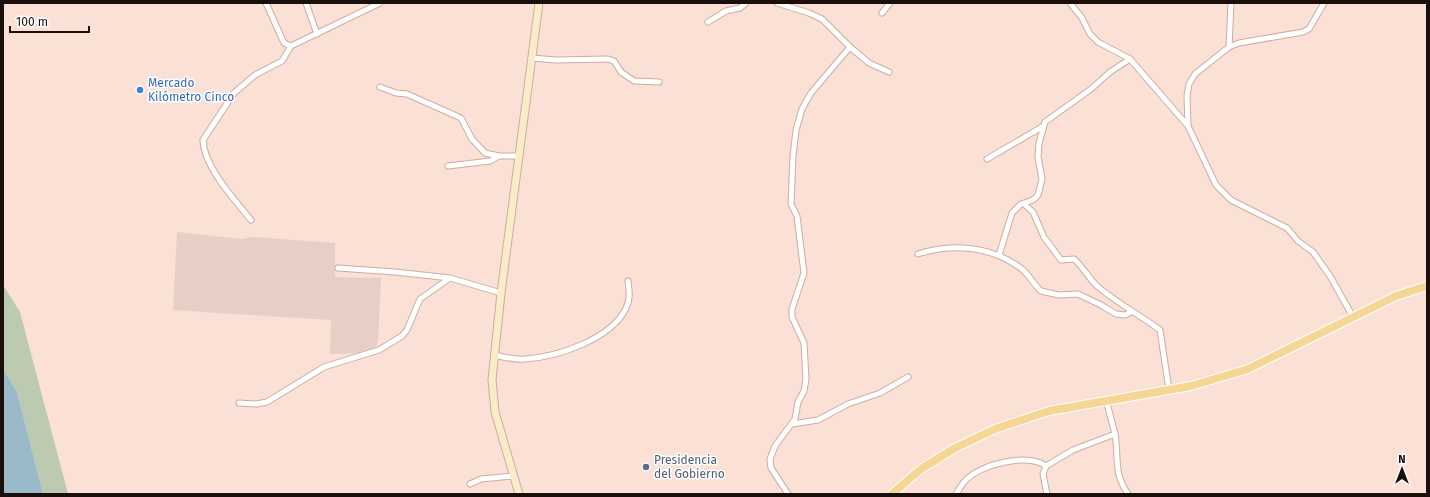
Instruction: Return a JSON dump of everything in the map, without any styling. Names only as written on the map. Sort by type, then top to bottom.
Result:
[{"type":"main road","points":[[519,494],[494,405],[491,388],[501,293],[539,3]]},
{"type":"main road","points":[[892,494],[921,469],[955,448],[995,429],[1049,411],[1191,386],[1248,369],[1396,296],[1427,286]]},
{"type":"street","points":[[266,3],[284,43],[291,46]]},
{"type":"street","points":[[306,3],[317,34]]},
{"type":"street","points":[[251,220],[218,178],[205,152],[203,140],[234,93],[255,75],[282,61],[291,46],[380,3]]},
{"type":"street","points":[[708,22],[726,11],[740,8],[746,3]]},
{"type":"street","points":[[777,3],[794,10],[809,13],[822,19],[850,47],[869,62],[889,72]]},
{"type":"street","points":[[882,13],[890,3]]},
{"type":"street","points":[[1070,3],[1082,18],[1090,34],[1098,42],[1130,59],[1188,126],[1216,185],[1231,200],[1287,228],[1298,241],[1313,252],[1330,276],[1353,317]]},
{"type":"street","points":[[1229,47],[1231,3]]},
{"type":"street","points":[[1188,126],[1187,96],[1189,84],[1195,74],[1229,47],[1239,43],[1303,32],[1308,29],[1324,3]]},
{"type":"street","points":[[788,494],[771,468],[770,459],[774,446],[792,424],[806,379],[804,343],[792,317],[792,309],[804,273],[797,216],[791,204],[793,156],[796,130],[802,109],[811,93],[850,47]]},
{"type":"street","points":[[532,58],[556,60],[608,59],[614,61],[621,72],[634,81],[659,82]]},
{"type":"street","points":[[988,159],[1042,128],[1050,118],[1130,59]]},
{"type":"street","points":[[380,87],[396,93],[407,94],[461,118],[478,148],[485,153],[499,156],[520,156]]},
{"type":"street","points":[[999,255],[1010,216],[1024,204],[1036,198],[1041,186],[1042,179],[1038,157],[1042,128]]},
{"type":"street","points":[[448,166],[490,161],[499,156]]},
{"type":"street","points":[[1024,204],[1033,212],[1044,237],[1060,260],[1074,259],[1083,267],[1096,284],[1131,312],[1144,318],[1160,330],[1169,390]]},
{"type":"street","points":[[918,254],[937,249],[978,249],[999,255],[1025,272],[1041,291],[1059,295],[1078,294],[1116,314],[1124,315],[1131,312]]},
{"type":"street","points":[[338,268],[450,278],[501,293]]},
{"type":"street","points":[[239,403],[257,404],[267,402],[324,367],[379,350],[406,332],[420,299],[450,278]]},
{"type":"street","points":[[494,355],[516,359],[536,358],[588,342],[605,332],[620,318],[627,307],[629,298],[628,281]]},
{"type":"street","points":[[792,424],[818,420],[848,404],[880,393],[908,377]]},
{"type":"street","points":[[1106,400],[1115,434],[1116,469],[1119,480],[1128,494]]},
{"type":"street","points":[[1047,494],[1043,474],[1046,466],[1073,450],[1115,434]]},
{"type":"street","points":[[956,494],[966,480],[999,463],[1015,460],[1040,462],[1046,466]]},
{"type":"street","points":[[470,484],[481,479],[513,476]]},
{"type":"shaded area","points":[[177,232],[242,239],[253,237],[335,243],[335,277],[381,278],[378,339],[376,349],[364,353],[330,354],[331,320],[173,310]]},
{"type":"green space","points":[[3,285],[20,312],[68,494],[43,494],[17,392],[3,369]]},
{"type":"water","points":[[3,369],[17,392],[43,494],[3,494]]},
{"type":"place","name":"Mercado Kilómetro Cinco","points":[[140,90]]},
{"type":"place","name":"Presidencia del Gobierno","points":[[646,467]]}]
